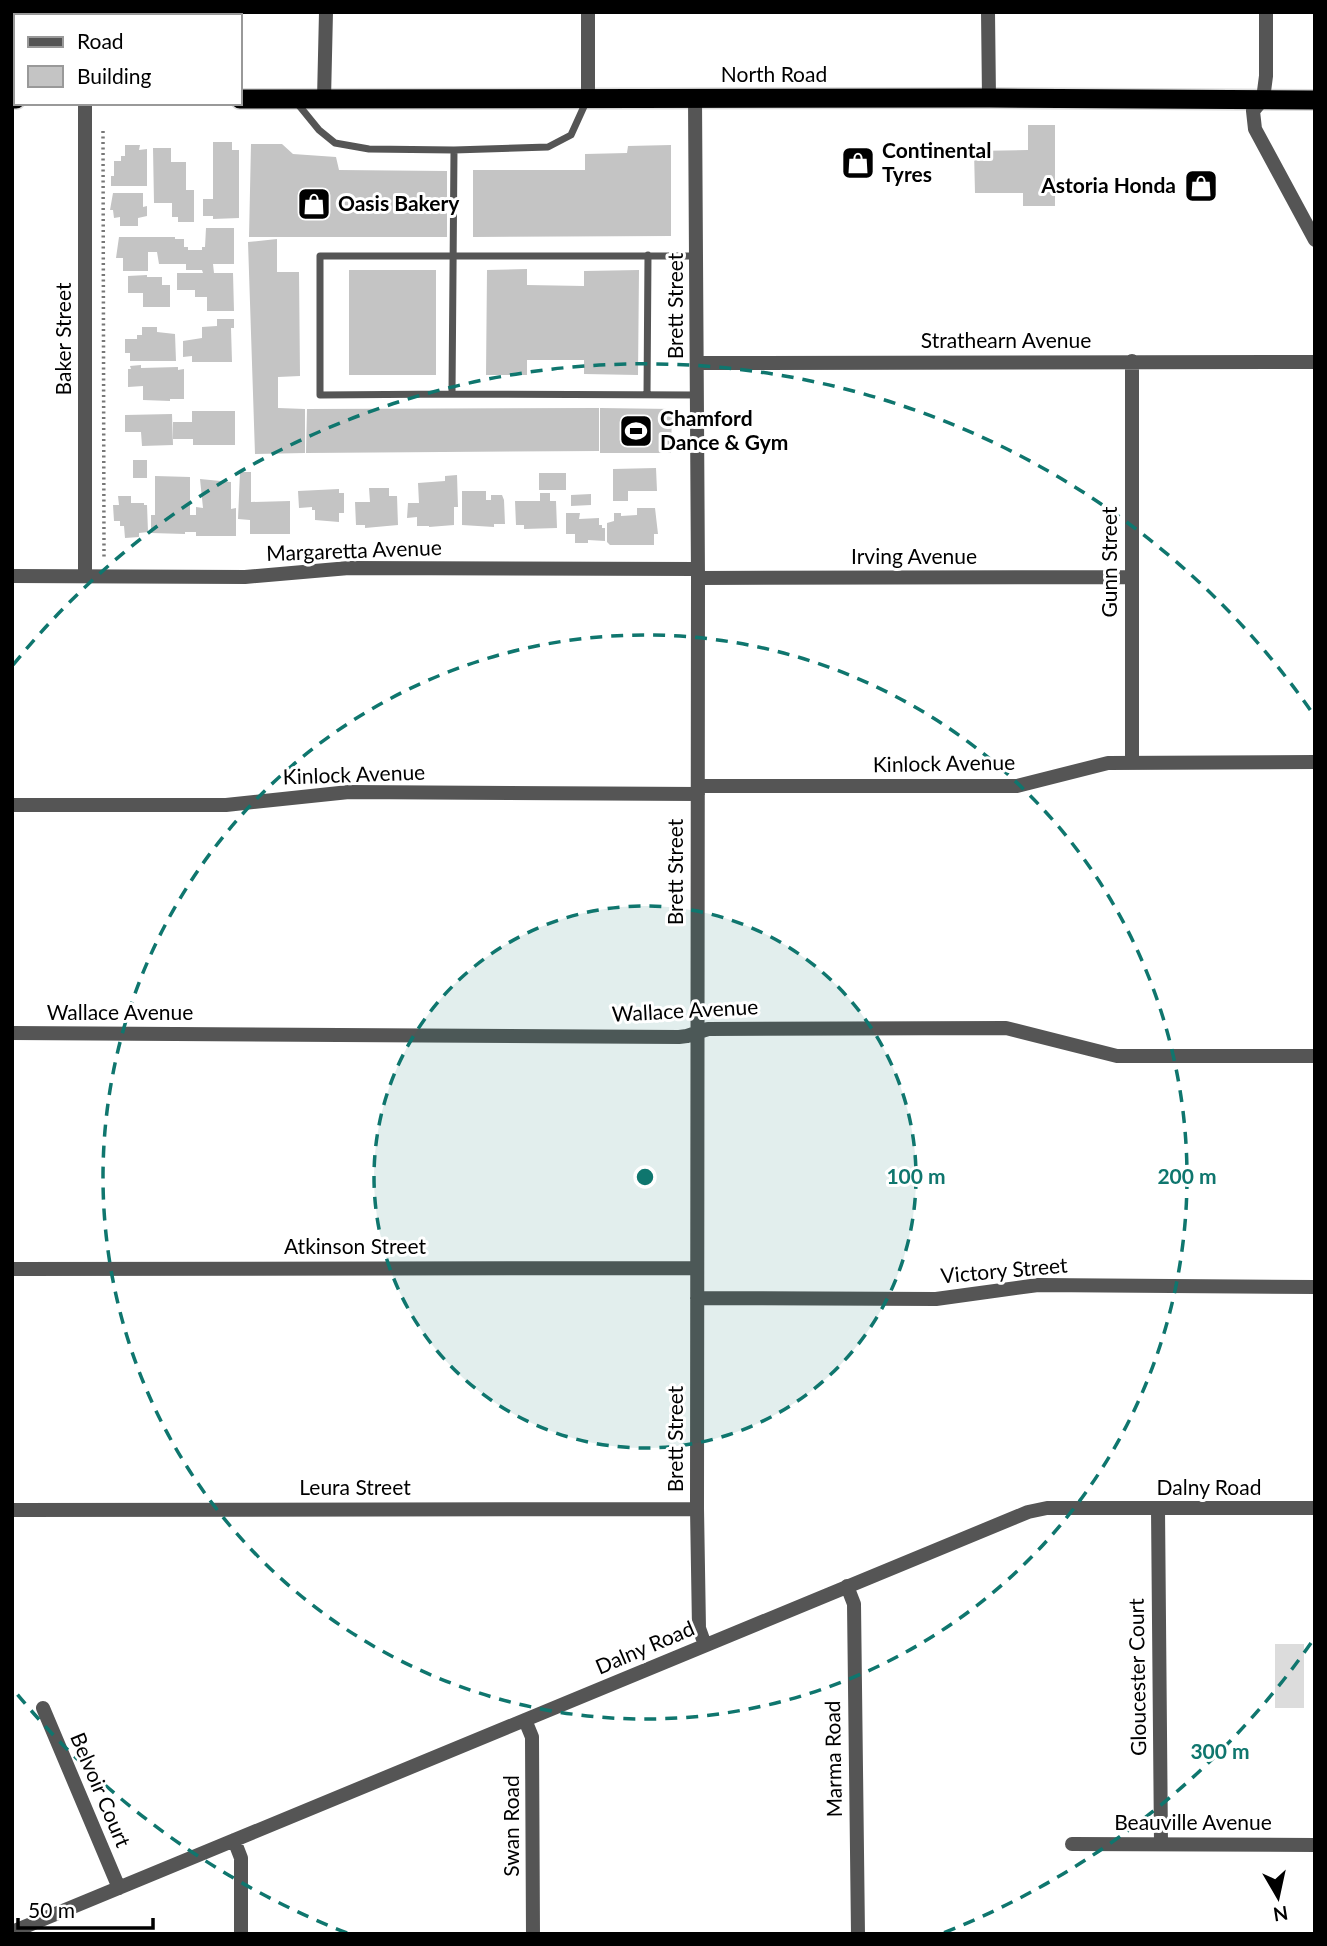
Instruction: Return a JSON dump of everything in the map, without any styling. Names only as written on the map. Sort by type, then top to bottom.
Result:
[{"type":"highway","name":"North Road","points":[[242,99],[1312,99]]},
{"type":"street","points":[[324,99],[326,12]]},
{"type":"street","points":[[588,98],[589,12]]},
{"type":"street","points":[[988,12],[989,98]]},
{"type":"street","points":[[1266,12],[1266,76],[1262,99],[1253,111],[1255,129],[1315,240]]},
{"type":"street","name":"Brett Street","points":[[695,98],[698,573],[697,1509],[699,1628],[705,1645]]},
{"type":"street","name":"Baker Street","points":[[85,105],[85,575]]},
{"type":"street","name":"Gunn Street","points":[[1132,361],[1132,762]]},
{"type":"street","name":"Strathearn Avenue","points":[[697,363],[1315,362]]},
{"type":"street","name":"Margaretta Avenue","points":[[12,576],[245,577],[349,568],[698,573]]},
{"type":"street","name":"Irving Avenue","points":[[698,573],[1131,577]]},
{"type":"street","name":"Kinlock Avenue","points":[[12,805],[226,805],[349,792],[1017,786],[1108,763],[1315,762]]},
{"type":"street","name":"Wallace Avenue","points":[[12,1033],[687,1037],[708,1028],[1006,1028],[1117,1056],[1315,1056]]},
{"type":"street","name":"Atkinson Street","points":[[12,1269],[697,1268]]},
{"type":"street","name":"Victory Street","points":[[697,1298],[936,1299],[1038,1285],[1315,1287]]},
{"type":"street","name":"Dalny Road","points":[[12,1932],[1036,1509],[1315,1508]]},
{"type":"street","name":"Leura Street","points":[[12,1510],[697,1509]]},
{"type":"street","name":"Gloucester Court","points":[[1158,1509],[1161,1844]]},
{"type":"street","name":"Marma Road","points":[[847,1586],[854,1604],[858,1934]]},
{"type":"street","name":"Belvoir Court","points":[[44,1708],[119,1888]]},
{"type":"street","name":"Swan Road","points":[[525,1720],[533,1737],[533,1934]]},
{"type":"street","points":[[234,1840],[241,1858],[241,1934]]},
{"type":"street","name":"Beauville Avenue","points":[[1072,1844],[1315,1845]]},
{"type":"lane","points":[[293,99],[319,130],[335,143],[369,149],[454,150],[548,147],[571,135],[588,98]]},
{"type":"lane","points":[[452,394],[454,150]]},
{"type":"lane","points":[[647,395],[648,255]]},
{"type":"lane","points":[[696,256],[320,256],[320,395],[697,395]]},
{"type":"path","points":[[103,131],[104,559]]},
{"type":"shaded area","points":[[1275,1644],[1304,1644],[1304,1708],[1275,1708]]},
{"type":"building","points":[[1028,125],[1055,125],[1055,206],[1023,206],[1023,193],[975,193],[974,151],[1028,150]]},
{"type":"building","points":[[213,142],[232,142],[232,150],[239,150],[239,218],[213,219],[213,216],[203,216],[203,199],[213,199]]},
{"type":"building","name":"Oasis Bakery","points":[[251,144],[282,144],[293,154],[336,157],[339,170],[447,171],[447,237],[249,237]]},
{"type":"building","points":[[125,145],[140,145],[139,150],[147,149],[147,186],[111,186],[114,161],[121,161],[121,156],[125,156]]},
{"type":"building","points":[[671,145],[671,236],[473,237],[473,170],[585,170],[585,154],[627,153],[628,146]]},
{"type":"building","points":[[153,148],[171,148],[171,162],[186,162],[186,190],[194,190],[194,222],[178,222],[178,217],[172,217],[172,203],[154,203]]},
{"type":"building","points":[[113,193],[143,193],[143,207],[147,206],[147,216],[138,218],[138,226],[120,226],[120,217],[114,218],[113,210],[110,210]]},
{"type":"building","points":[[206,228],[234,228],[234,264],[213,264],[214,273],[233,273],[234,311],[207,311],[207,297],[195,297],[195,290],[177,290],[177,273],[203,273],[202,270],[186,270],[186,264],[159,264],[157,252],[148,252],[148,271],[123,271],[123,258],[116,258],[119,237],[175,237],[184,239],[184,247],[188,247],[188,250],[202,250],[202,247],[205,247]]},
{"type":"building","points":[[277,239],[277,272],[299,272],[300,376],[278,377],[278,408],[305,409],[305,453],[255,454],[248,242]]},
{"type":"building","points":[[527,269],[527,285],[584,286],[584,271],[639,270],[638,375],[584,374],[584,360],[527,360],[527,375],[486,375],[487,270]]},
{"type":"building","points":[[349,270],[436,270],[436,375],[349,375]]},
{"type":"building","points":[[128,276],[162,277],[162,285],[170,285],[170,307],[143,307],[143,293],[128,293]]},
{"type":"building","points":[[217,319],[234,319],[234,328],[231,328],[232,362],[192,362],[192,356],[183,357],[183,341],[202,338],[202,327],[217,326]]},
{"type":"building","points":[[142,327],[157,327],[157,332],[175,334],[176,361],[130,361],[130,353],[125,353],[125,339],[137,339],[137,335],[142,335]]},
{"type":"building","points":[[141,365],[141,368],[184,369],[184,399],[143,400],[143,386],[128,387],[128,369],[131,369],[130,366]]},
{"type":"building","points":[[599,408],[599,451],[306,453],[307,409]]},
{"type":"building","name":"Chamford Dance & Gym","points":[[600,408],[672,409],[671,453],[600,453]]},
{"type":"building","points":[[192,411],[235,411],[235,445],[193,445],[193,439],[173,439],[173,422],[192,422]]},
{"type":"building","points":[[172,414],[173,445],[142,446],[141,432],[125,432],[125,415]]},
{"type":"building","points":[[133,460],[147,460],[147,478],[133,478]]},
{"type":"building","points":[[656,468],[657,491],[628,491],[628,501],[613,501],[613,469]]},
{"type":"building","points":[[240,472],[251,472],[251,502],[290,501],[290,534],[250,534],[250,520],[238,519]]},
{"type":"building","points":[[539,473],[566,473],[566,490],[539,490]]},
{"type":"building","points":[[457,475],[458,507],[454,507],[454,525],[417,526],[417,517],[407,518],[408,503],[419,503],[418,483],[445,481],[445,476]]},
{"type":"building","points":[[155,476],[190,477],[190,515],[196,515],[196,507],[203,508],[200,479],[231,482],[231,509],[236,508],[236,536],[196,536],[196,532],[151,533],[151,515],[155,515]]},
{"type":"building","points":[[369,488],[389,488],[389,496],[397,496],[398,525],[365,528],[365,525],[356,525],[355,502],[370,502]]},
{"type":"building","points":[[339,489],[339,493],[344,493],[344,513],[339,513],[339,522],[315,520],[315,510],[312,510],[312,507],[299,508],[298,491]]},
{"type":"building","points":[[462,491],[486,491],[486,500],[491,500],[491,495],[502,495],[505,524],[494,524],[494,527],[462,525]]},
{"type":"building","points":[[540,493],[550,493],[550,501],[556,501],[557,528],[524,529],[524,525],[516,525],[515,501],[540,501]]},
{"type":"building","points":[[591,494],[591,505],[571,506],[571,495]]},
{"type":"building","points":[[118,496],[131,496],[131,503],[147,505],[148,532],[139,533],[139,537],[125,538],[124,526],[120,526],[120,521],[114,521],[113,505],[119,505]]},
{"type":"building","points":[[637,508],[655,508],[658,534],[654,534],[654,545],[610,545],[607,542],[607,523],[614,521],[614,513],[621,513],[621,516],[637,515]]},
{"type":"building","points":[[566,513],[580,513],[579,519],[599,518],[599,525],[605,528],[605,541],[588,540],[588,543],[575,543],[575,534],[566,534]]},
{"type":"place","name":"Continental Tyres","points":[[858,163]]},
{"type":"place","name":"Astoria Honda","points":[[1201,186]]},
{"type":"place","name":"Oasis Bakery","points":[[314,204]]},
{"type":"place","name":"Chamford Dance & Gym","points":[[636,431]]}]
